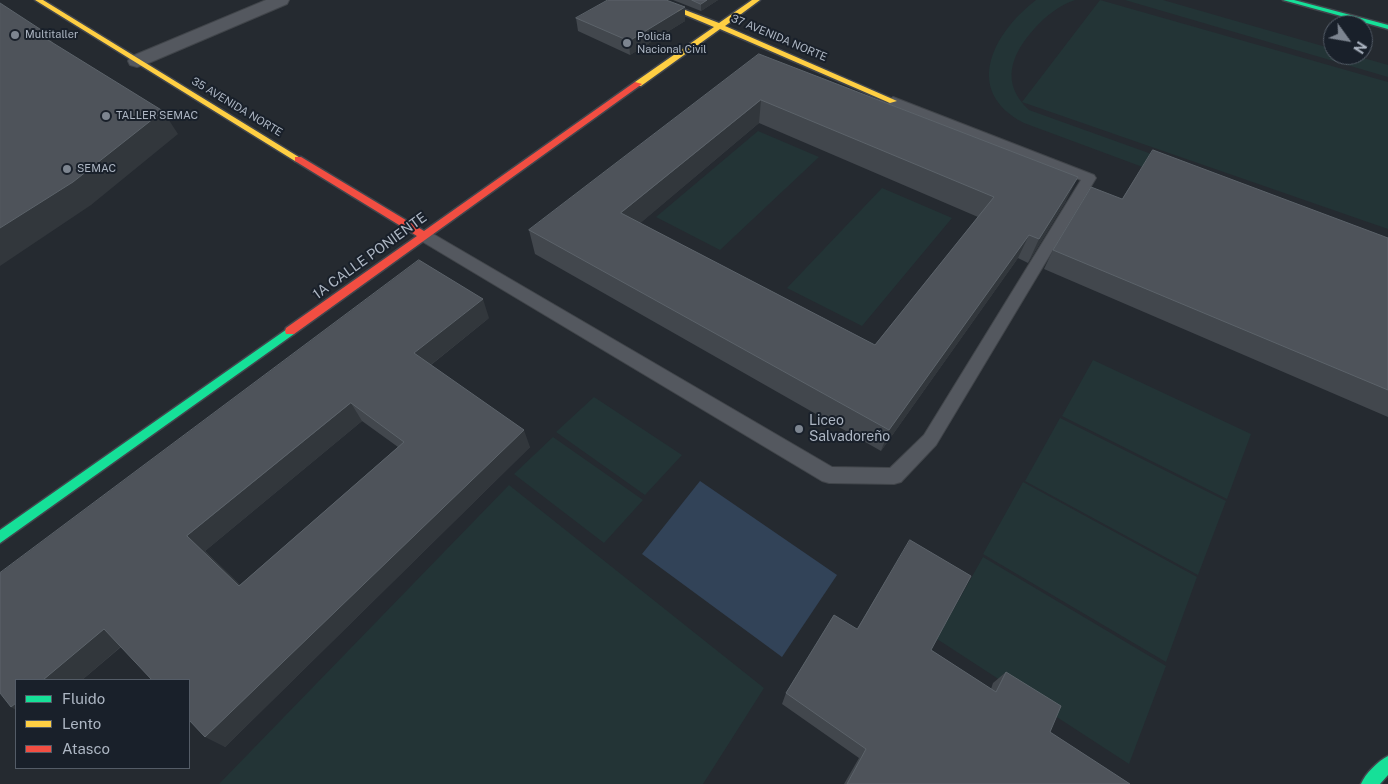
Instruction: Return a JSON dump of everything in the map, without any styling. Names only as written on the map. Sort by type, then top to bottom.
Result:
[{"type":"street","name":"35 AVENIDA NORTE","points":[[38,0],[423,235]]},
{"type":"street","points":[[137,61],[281,0]]},
{"type":"street","name":"37 AVENIDA NORTE","points":[[653,0],[893,100]]},
{"type":"street","name":"1A CALLE PONIENTE","points":[[0,537],[198,398],[423,235],[758,0]]},
{"type":"street","points":[[1286,0],[1388,28]]},
{"type":"street","points":[[1369,784],[1388,764]]},
{"type":"lane","points":[[423,235],[829,475],[894,476],[930,440],[1089,178],[893,100]]},
{"type":"shaded area","points":[[1036,0],[1075,0],[1058,8],[1048,16],[1038,25],[1019,49],[1012,69],[1012,79],[1014,90],[1029,110],[1388,239],[1388,258],[1024,123],[1005,110],[994,95],[989,79],[991,62],[997,45],[1007,29]]},
{"type":"shaded area","points":[[1100,0],[1388,82],[1388,229],[1022,102]]},
{"type":"shaded area","points":[[1125,0],[1163,0],[1323,46],[1323,58]]},
{"type":"shaded area","points":[[1373,61],[1388,65],[1388,77],[1347,65],[1373,65]]},
{"type":"shaded area","points":[[758,131],[819,157],[720,250],[656,217]]},
{"type":"shaded area","points":[[882,188],[952,218],[862,326],[787,288]]},
{"type":"shaded area","points":[[1093,360],[1251,434],[1227,499],[1062,416]]},
{"type":"shaded area","points":[[594,397],[682,455],[645,495],[556,432]]},
{"type":"shaded area","points":[[1060,418],[1226,501],[1198,575],[1025,481]]},
{"type":"shaded area","points":[[553,437],[643,500],[604,543],[514,474]]},
{"type":"shaded area","points":[[1023,482],[1197,577],[1166,662],[983,554]]},
{"type":"shaded area","points":[[509,485],[764,688],[703,784],[219,784]]},
{"type":"shaded area","points":[[983,557],[1166,666],[1129,764],[937,639]]},
{"type":"water","points":[[700,481],[837,575],[782,657],[642,554]]},
{"type":"building","points":[[608,0],[666,0],[685,7],[629,41],[576,18]]},
{"type":"building","points":[[692,0],[707,0],[701,4]]},
{"type":"building","name":"SEMAC","points":[[0,3],[46,33],[40,35],[163,111],[73,182],[0,228]]},
{"type":"building","points":[[759,54],[1078,177],[1039,239],[1029,235],[889,430],[529,230]],"holes":[[[761,100],[994,197],[875,345],[621,213]]]},
{"type":"building","points":[[1153,150],[1388,238],[1388,390],[1053,250],[1091,187],[1122,199]]},
{"type":"building","points":[[419,260],[483,299],[414,353],[524,430],[205,737],[190,721],[190,679],[151,679],[104,629],[44,679],[15,679],[15,704],[11,707],[0,693],[0,573]],"holes":[[[351,403],[404,442],[239,586],[187,536]]]},
{"type":"building","points":[[910,540],[971,576],[931,650],[996,692],[1006,672],[1061,706],[1050,732],[1130,784],[847,784],[866,749],[786,693],[834,615],[857,629]]},
{"type":"traffic: fast","points":[[1286,0],[1388,27]]},
{"type":"traffic: fast","points":[[0,537],[290,331]]},
{"type":"traffic: fast","points":[[1369,784],[1388,764]]},
{"type":"traffic: slow","points":[[38,0],[298,159]]},
{"type":"traffic: slow","points":[[653,0],[719,26],[893,101]]},
{"type":"traffic: slow","points":[[638,84],[757,0]]},
{"type":"traffic: jam","points":[[290,331],[638,84]]},
{"type":"traffic: jam","points":[[298,159],[423,235]]},
{"type":"place","name":"Multitaller","points":[[15,35]]},
{"type":"place","name":"Policía Nacional Civil","points":[[627,43]]},
{"type":"place","name":"TALLER SEMAC","points":[[106,116]]},
{"type":"place","name":"SEMAC","points":[[67,169]]},
{"type":"place","name":"Liceo Salvadoreño","points":[[799,429]]}]
